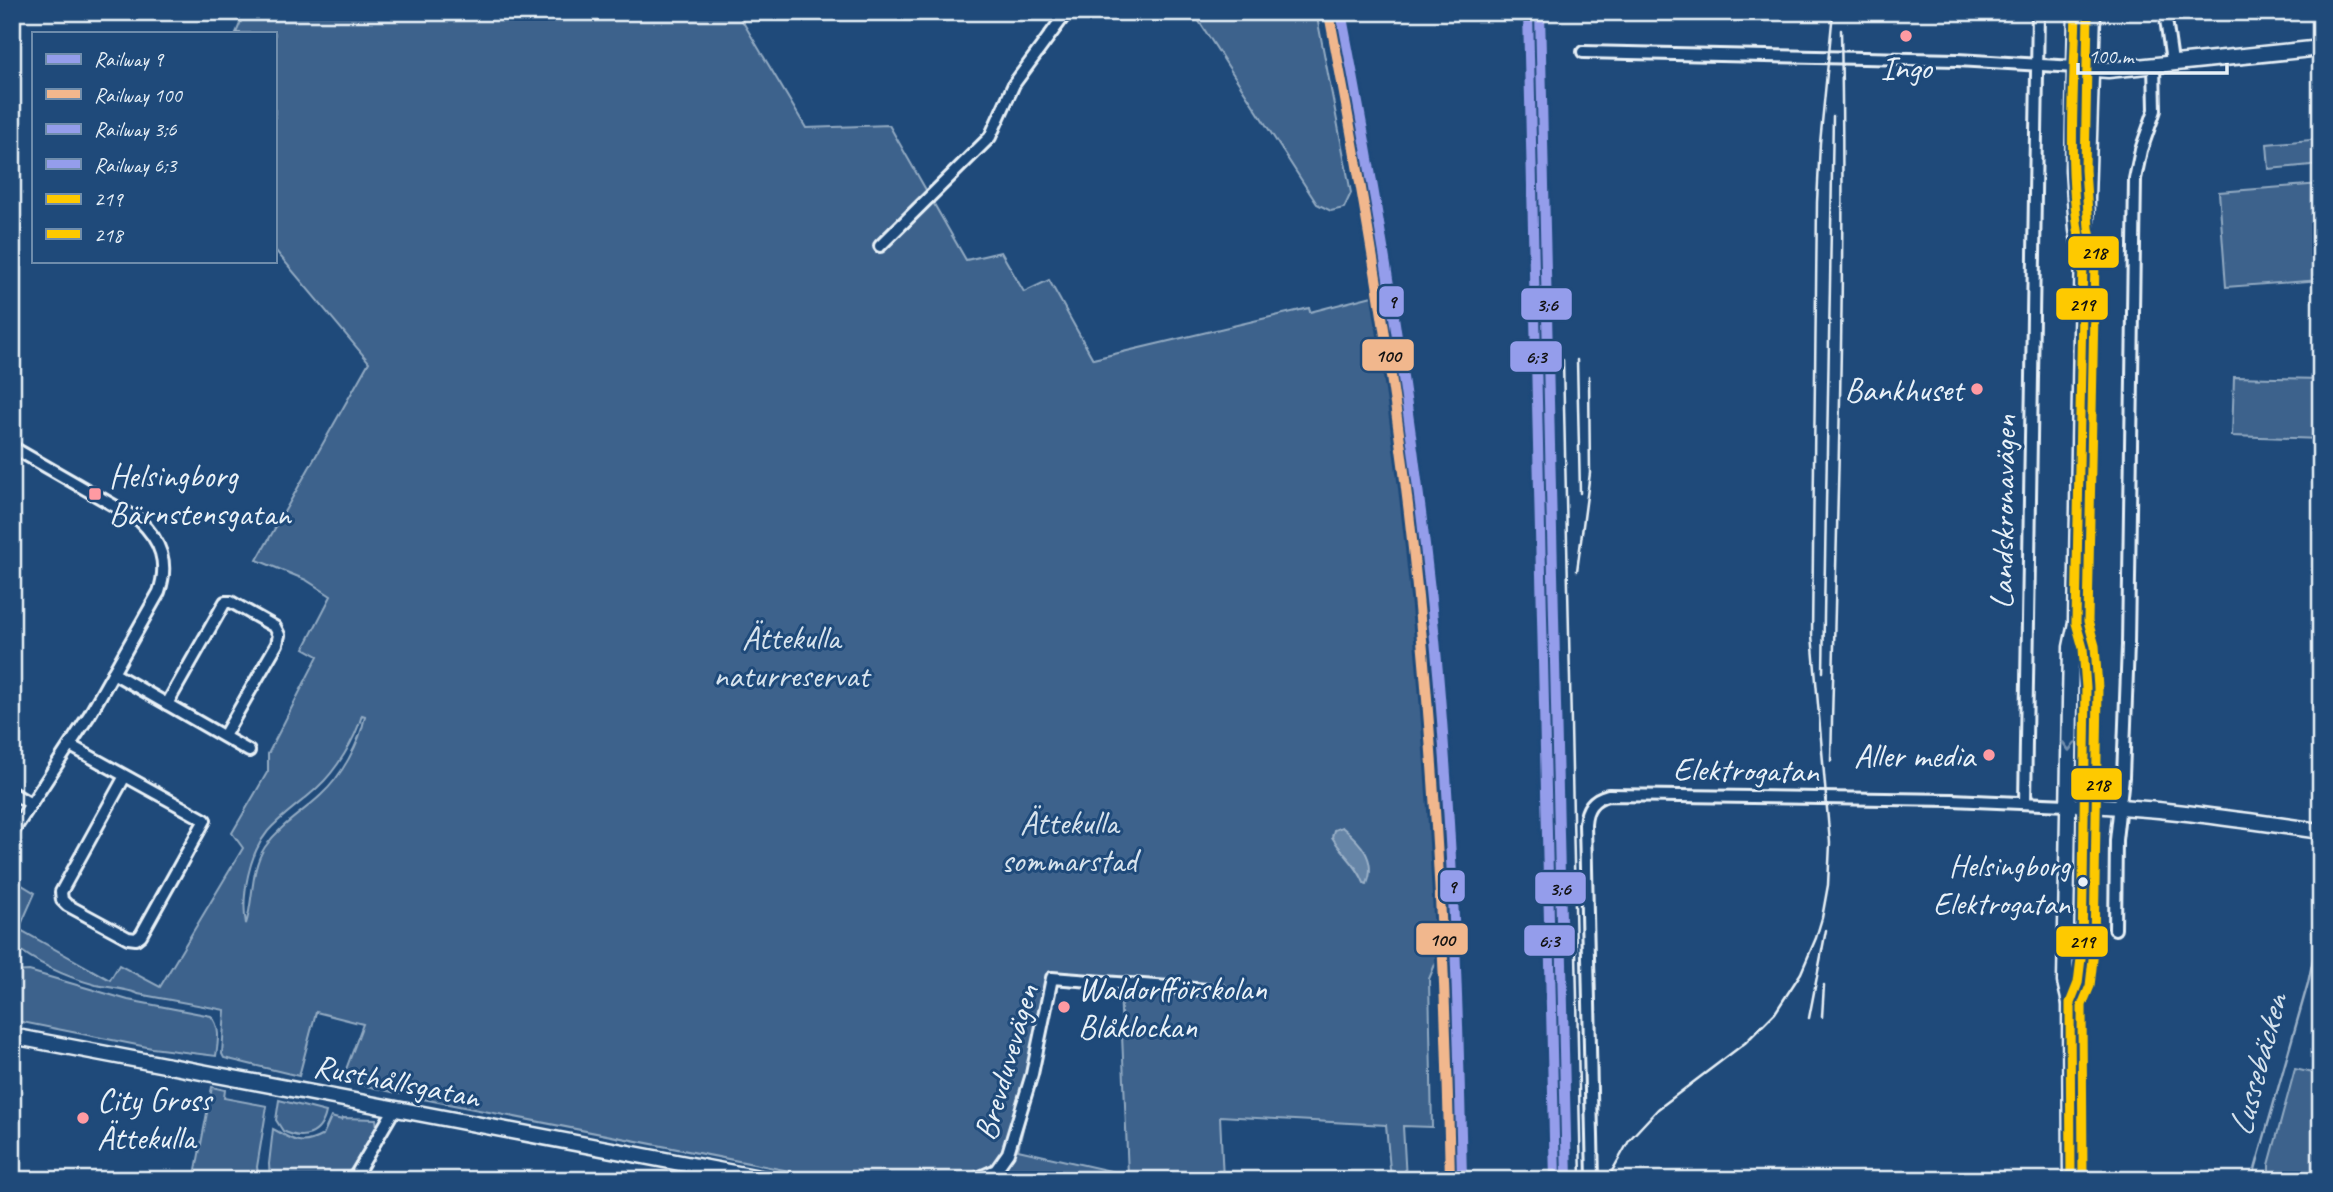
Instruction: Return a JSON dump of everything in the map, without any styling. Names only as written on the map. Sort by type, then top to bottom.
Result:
[{"type":"main road","points":[[2076,12],[2073,170],[2077,230],[2083,258]]},
{"type":"main road","points":[[2071,1180],[2070,1003],[2065,982],[2067,805],[2071,647],[2077,623],[2083,258],[2087,230],[2093,12]]},
{"type":"main road","points":[[2076,67],[2108,70],[2321,48]]},
{"type":"main road","points":[[2070,1003],[2078,983],[2082,950],[2085,805],[2086,688],[2083,648],[2077,623]]},
{"type":"main road","name":"Elektrogatan","points":[[2067,805],[2120,806],[2321,831]]},
{"type":"main road","name":"Rusthållsgatan","points":[[12,1036],[770,1180]]},
{"type":"street","points":[[880,246],[990,136],[1014,84],[1066,12]]},
{"type":"street","name":"Landskronavägen","points":[[2025,803],[2038,12]]},
{"type":"street","points":[[2165,12],[2172,62]]},
{"type":"street","points":[[1583,52],[1957,60],[2076,67]]},
{"type":"street","points":[[2115,929],[2116,841],[2123,777],[2127,661],[2135,179],[2141,150],[2155,110],[2154,64]]},
{"type":"street","points":[[12,447],[133,516],[152,532],[160,546],[164,570],[159,592],[71,746],[12,833]]},
{"type":"street","points":[[167,704],[225,602],[231,602],[275,626],[279,635],[278,644],[224,736]]},
{"type":"street","points":[[113,673],[249,751]]},
{"type":"street","points":[[71,746],[205,820],[141,935],[135,939],[128,938],[67,905],[61,897],[61,892],[125,776]]},
{"type":"street","points":[[12,793],[31,804]]},
{"type":"street","name":"Elektrogatan","points":[[1593,1180],[1585,824],[1591,804],[1608,795],[2067,805]]},
{"type":"street","name":"Brevduvevägen","points":[[973,1180],[996,1170],[1008,1153],[1032,1074],[1052,978],[1221,991]]},
{"type":"street","points":[[353,1180],[395,1108]]},
{"type":"green space","name":"Ättekulla naturreservat","points":[[245,12],[737,12],[806,128],[889,125],[966,260],[1001,252],[1024,292],[1049,280],[1093,359],[1376,295],[1419,628],[1442,973],[1436,962],[1429,979],[1432,1127],[1403,1126],[1406,1180],[1391,1180],[1386,1125],[1220,1116],[1223,1180],[835,1180],[423,1099],[404,1090],[400,1094],[342,1080],[363,1024],[316,1012],[299,1076],[224,1058],[225,1010],[85,982],[41,963],[12,944],[12,879],[35,893],[19,929],[110,980],[119,965],[160,987],[243,848],[232,833],[268,771],[268,754],[318,656],[304,648],[331,596],[306,580],[257,560],[369,362],[276,251],[276,32],[236,32]],"holes":[[[362,715],[365,716],[349,759],[336,779],[277,832],[265,847],[257,865],[246,924],[248,876],[261,840],[273,825],[331,773],[350,745]],[[1057,984],[1120,988],[1128,1175],[1018,1150]]]},
{"type":"green space","points":[[1193,12],[1316,12],[1351,193],[1344,208],[1331,211],[1317,204]]},
{"type":"green space","points":[[2321,139],[2321,164],[2269,169],[2267,144]]},
{"type":"green space","points":[[2321,184],[2321,280],[2226,287],[2219,192]]},
{"type":"green space","points":[[2234,377],[2321,379],[2321,439],[2232,436]]},
{"type":"green space","points":[[29,971],[128,1000],[211,1016],[218,1030],[216,1056],[152,1048],[12,1020],[12,972]]},
{"type":"green space","points":[[2295,1069],[2321,1075],[2321,1180],[2269,1180],[2269,1165]]},
{"type":"green space","points":[[212,1087],[225,1090],[224,1098],[267,1106],[257,1167],[259,1180],[194,1180]]},
{"type":"green space","points":[[279,1100],[326,1112],[324,1120],[315,1131],[304,1136],[283,1131],[276,1120]]},
{"type":"green space","points":[[331,1117],[342,1120],[376,1119],[377,1127],[344,1180],[270,1180],[273,1129],[296,1141],[308,1141],[323,1135]]},
{"type":"shaded area","points":[[1342,827],[1365,852],[1370,867],[1367,884],[1332,837],[1334,830]]},
{"type":"waterway","name":"Lussebäcken","points":[[2252,1180],[2308,983],[2321,923]]},
{"type":"railway","points":[[1607,1180],[1630,1139],[1658,1109],[1745,1043],[1775,1013],[1801,973],[1822,918],[1828,885],[1830,843],[1812,635],[1817,202],[1833,12]]},
{"type":"railway","points":[[1831,761],[1842,304],[1841,30]]},
{"type":"railway","points":[[1823,672],[1833,116]]},
{"type":"railway","points":[[1563,360],[1581,1180]]},
{"type":"railway","points":[[1577,360],[1580,493]]},
{"type":"railway","points":[[1577,571],[1590,473],[1589,376]]},
{"type":"railway","points":[[1809,1018],[1826,930]]},
{"type":"railway","points":[[1822,1017],[1824,985]]},
{"type":"rail line","name":"9","points":[[1341,12],[1392,300],[1430,590],[1452,885],[1462,1180]]},
{"type":"rail line","name":"6;3","points":[[1528,12],[1555,1180]]},
{"type":"rail line","name":"3;6","points":[[1540,12],[1567,1180]]},
{"type":"rail line","name":"100","points":[[1329,14],[1380,304],[1418,597],[1440,888],[1450,1180]]},
{"type":"transit line","name":"219","points":[[2071,1180],[2070,1003],[2078,983],[2082,950],[2086,688],[2083,648],[2076,623],[2083,258],[2074,197],[2073,166],[2076,12]]},
{"type":"transit line","name":"218","points":[[2083,1180],[2082,1005],[2090,986],[2094,950],[2098,688],[2095,646],[2088,621],[2095,258],[2089,228],[2085,170],[2088,12]]},
{"type":"place","name":"Ingo","points":[[1906,36]]},
{"type":"place","name":"Bankhuset","points":[[1977,389]]},
{"type":"place","name":"Helsingborg Bärnstensgatan","points":[[95,494]]},
{"type":"place","name":"Aller media","points":[[1989,755]]},
{"type":"place","name":"Helsingborg Elektrogatan","points":[[2083,882]]},
{"type":"place","name":"Waldorfförskolan Blåklockan","points":[[1064,1007]]},
{"type":"place","name":"City Gross Ättekulla","points":[[83,1118]]},
{"type":"park label","name":"Ättekulla sommarstad","points":[[1069,841]]}]
